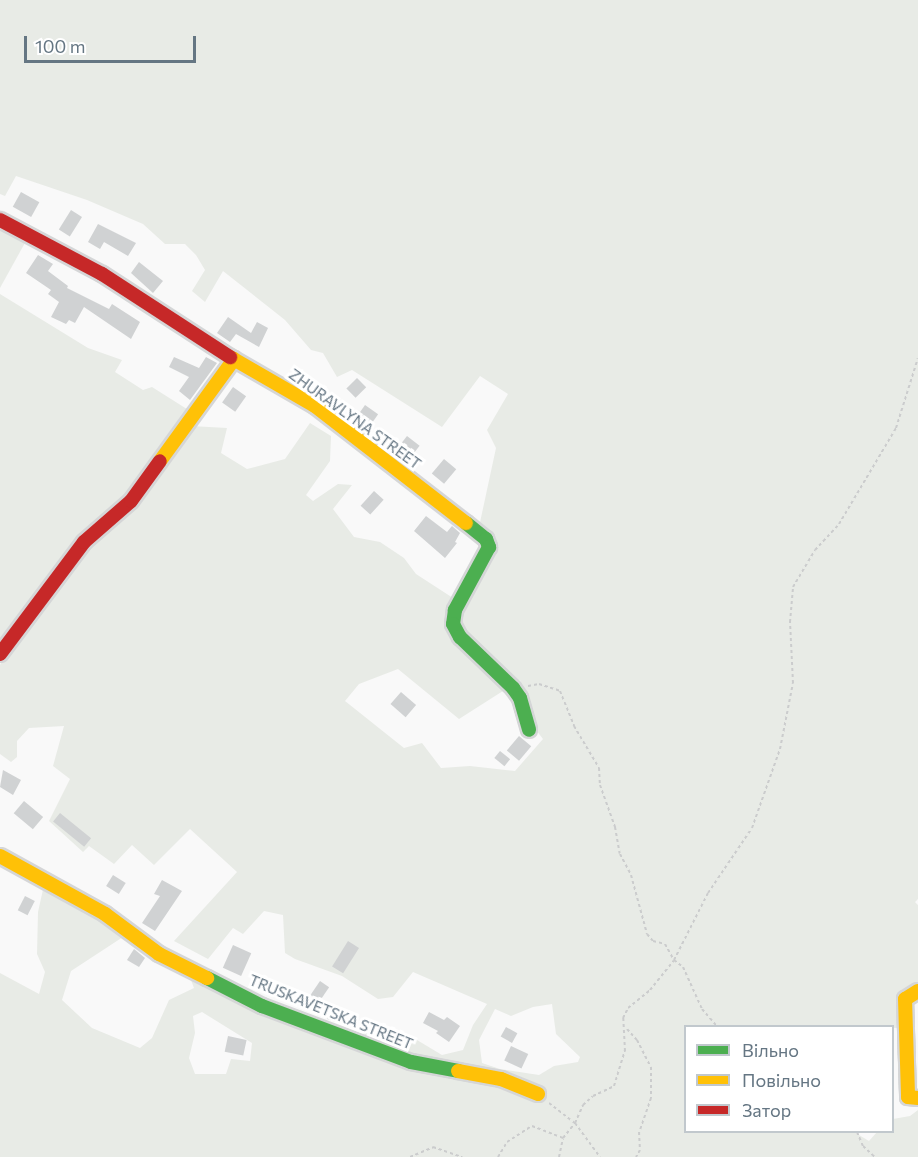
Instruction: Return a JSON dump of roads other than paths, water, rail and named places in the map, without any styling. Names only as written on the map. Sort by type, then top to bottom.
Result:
[{"type":"street","name":"ZHURAVLYNA STREET","points":[[0,220],[102,274],[234,359],[315,406],[486,539],[489,547],[456,610],[453,624],[460,637],[496,669],[513,688],[520,698],[529,730]]},
{"type":"street","points":[[0,654],[84,542],[131,501],[234,359]]},
{"type":"street","name":"TRUSKAVETSKA STREET","points":[[0,856],[105,914],[159,954],[262,1006],[411,1062],[501,1078],[538,1094]]},
{"type":"street","points":[[913,1098],[905,999],[918,991]]}]
